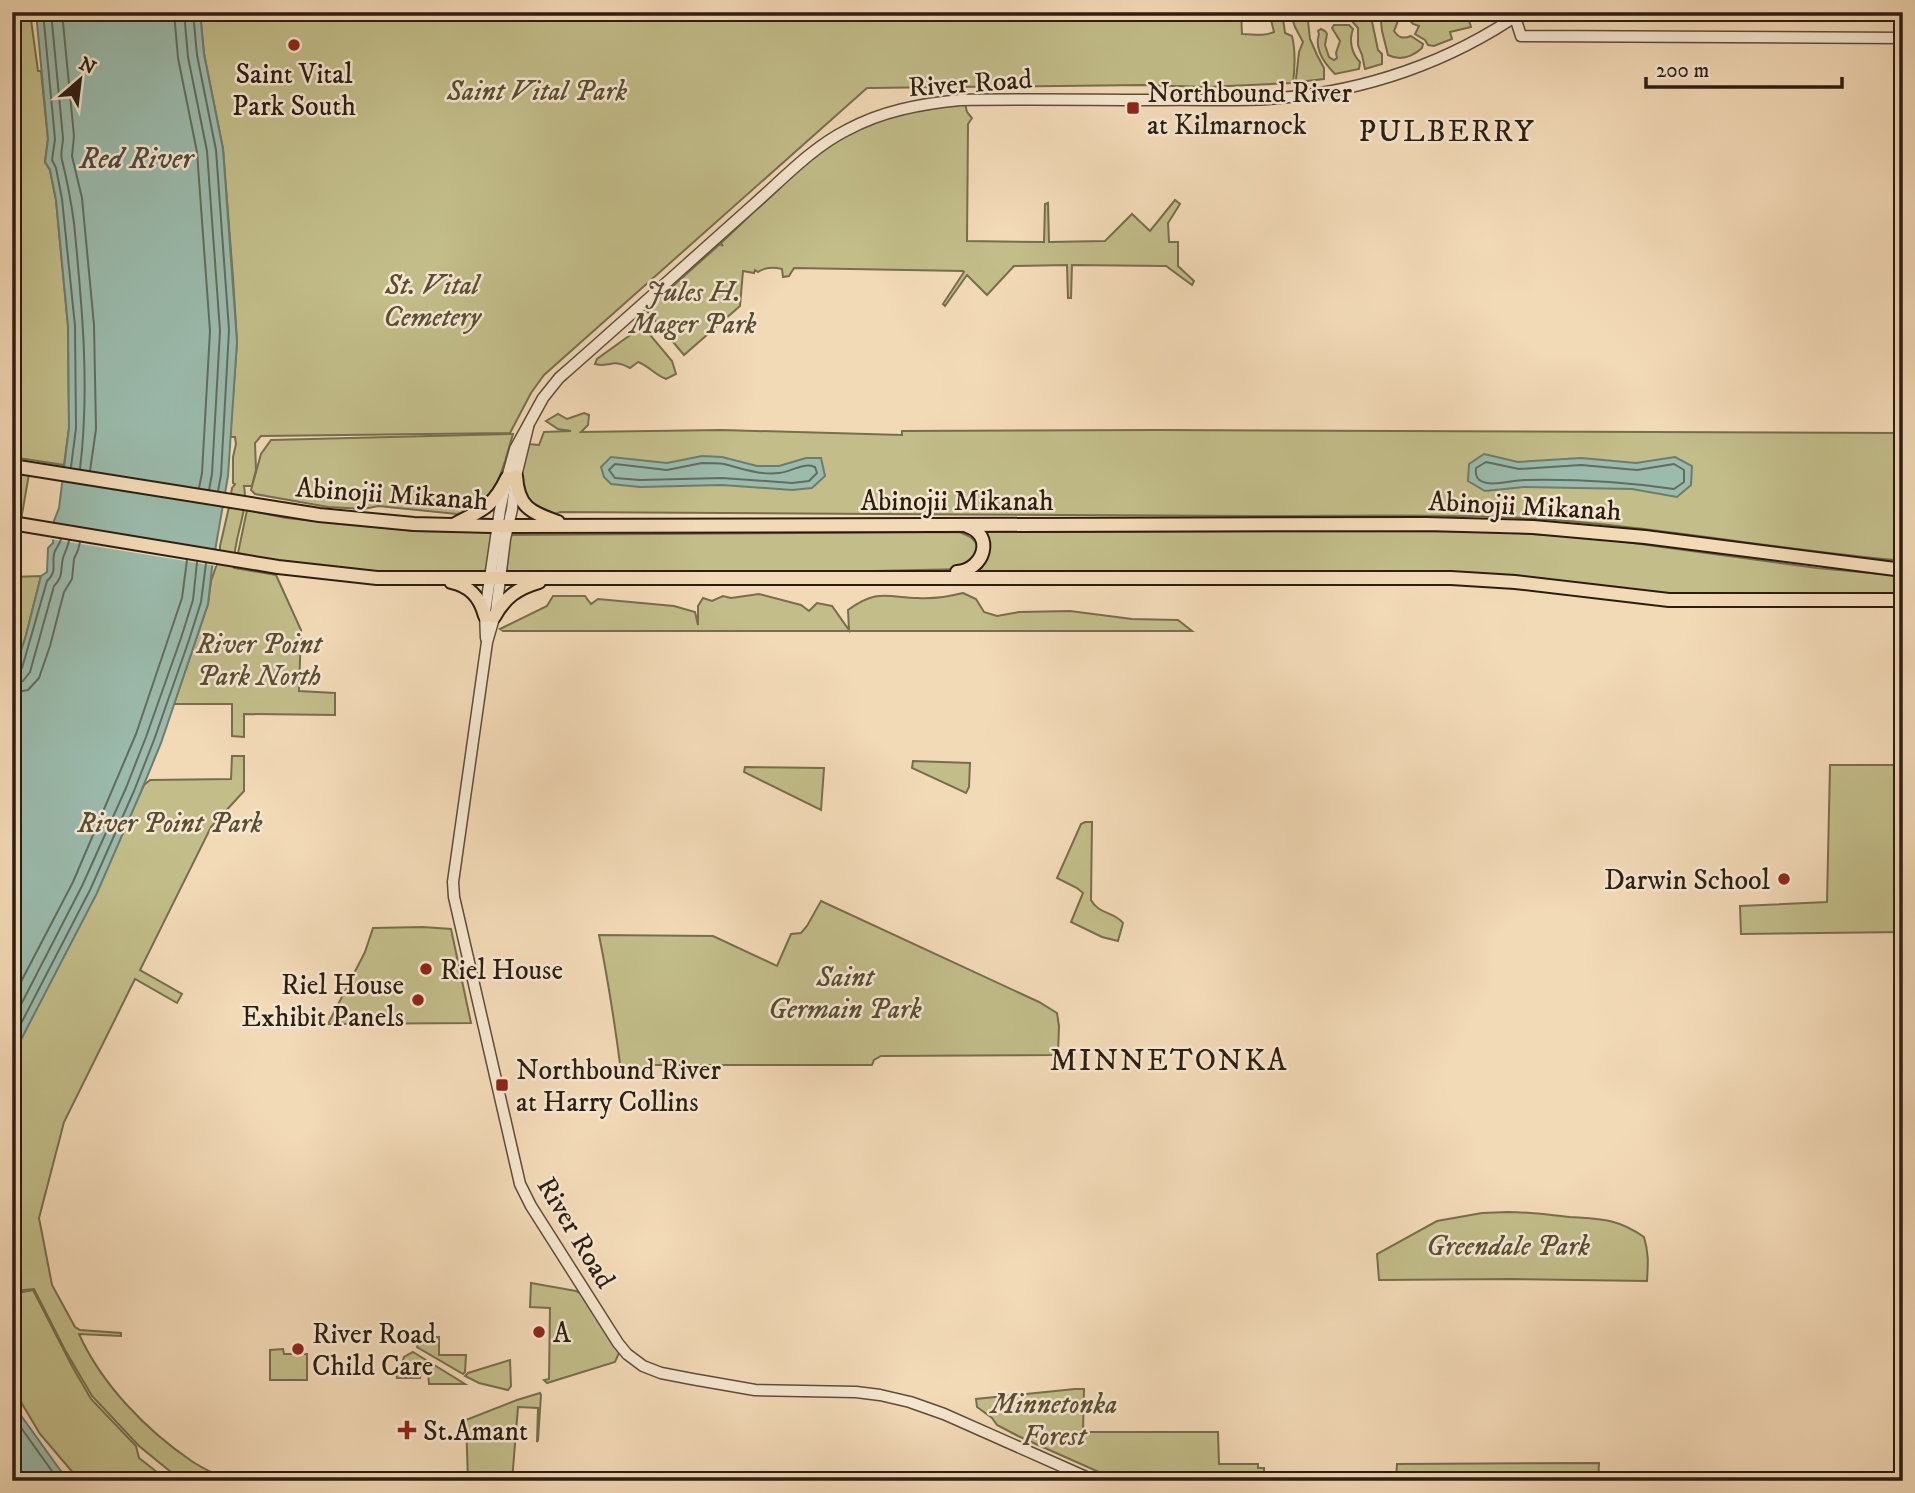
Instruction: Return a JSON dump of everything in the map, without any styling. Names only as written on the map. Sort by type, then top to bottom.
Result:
[{"type":"main road","name":"Abinojii Mikanah","points":[[12,466],[286,510],[388,523],[451,526],[1426,524],[1533,527],[1645,537],[1903,570]]},
{"type":"main road","points":[[451,526],[487,506],[498,497],[512,477]]},
{"type":"main road","points":[[512,477],[526,508],[568,526]]},
{"type":"main road","points":[[12,523],[278,567],[350,576],[429,579],[1451,578],[1515,582],[1669,600],[1903,600]]},
{"type":"main road","points":[[862,578],[970,570],[980,558],[982,541],[978,532],[962,525]]},
{"type":"main road","points":[[429,579],[465,586],[479,599],[489,616],[515,591],[557,578]]},
{"type":"street","points":[[1518,15],[1521,36],[1903,38]]},
{"type":"street","name":"River Road","points":[[1095,1481],[944,1414],[910,1402],[856,1392],[755,1390],[652,1370],[632,1359],[622,1349],[531,1206],[520,1184],[454,897],[453,882],[489,616],[512,477],[528,427],[543,398],[559,378],[808,157],[837,135],[879,115],[925,104],[960,100],[1263,99],[1317,94],[1354,87],[1433,61],[1478,41],[1518,15]]},
{"type":"green space","points":[[12,12],[30,12],[38,71],[41,71],[48,139],[45,162],[50,170],[56,200],[68,326],[69,428],[64,465],[12,457]]},
{"type":"green space","points":[[200,12],[1241,12],[1242,34],[1258,35],[1274,32],[1269,12],[1276,12],[1283,18],[1285,33],[1292,36],[1295,65],[1293,83],[1207,87],[1143,85],[867,88],[544,375],[531,393],[510,433],[261,436],[255,443],[256,470],[252,486],[244,486],[244,506],[235,547],[234,568],[276,575],[301,630],[299,691],[335,693],[335,715],[244,714],[244,737],[232,736],[232,704],[174,704],[208,604],[211,581],[220,555],[232,488],[235,484],[233,457],[236,444],[235,437],[230,437],[237,342],[233,278],[223,149],[204,54]]},
{"type":"green space","points":[[1290,12],[1307,12],[1310,39],[1324,68],[1324,79],[1298,82],[1296,79],[1303,42]]},
{"type":"green space","points":[[1350,12],[1370,12],[1378,50],[1382,54],[1382,64],[1365,69],[1358,45],[1358,28],[1351,20]]},
{"type":"green space","points":[[1380,12],[1395,12],[1398,19],[1394,31],[1401,37],[1411,36],[1423,44],[1422,48],[1406,57],[1388,55]]},
{"type":"green space","points":[[1405,12],[1463,12],[1471,27],[1450,32],[1452,39],[1434,46],[1428,45],[1415,34],[1419,26],[1413,24]]},
{"type":"green space","points":[[1334,25],[1349,25],[1353,29],[1352,46],[1360,62],[1359,69],[1335,74],[1324,61],[1319,51],[1318,31],[1321,29],[1327,34],[1325,45],[1329,57],[1334,60],[1337,58],[1340,41],[1332,28]]},
{"type":"green space","name":"Jules H. Mager Park","points":[[965,104],[972,118],[968,124],[967,241],[1044,242],[1045,204],[1048,203],[1049,242],[1105,241],[1132,214],[1150,231],[1175,200],[1180,204],[1168,223],[1169,242],[1178,242],[1178,266],[1194,281],[1192,285],[1166,266],[1072,265],[1071,298],[1068,298],[1067,265],[1014,266],[987,295],[967,275],[945,306],[943,304],[963,271],[794,268],[789,276],[783,277],[782,269],[779,268],[767,268],[758,272],[755,270],[754,273],[743,271],[740,306],[684,355],[646,310],[720,244],[723,246],[721,243],[794,174],[834,142],[855,129],[887,116]]},
{"type":"green space","points":[[640,328],[646,330],[672,361],[676,374],[666,379],[638,362],[630,368],[613,363],[595,364],[597,359]]},
{"type":"green space","points":[[584,413],[589,415],[588,425],[581,432],[722,430],[902,435],[902,431],[1157,430],[1903,433],[1903,561],[1601,524],[1500,517],[553,514],[530,507],[519,481],[528,444],[539,445],[544,432],[571,431],[558,429],[546,421],[558,414],[567,419]]},
{"type":"green space","points":[[513,434],[501,472],[490,495],[481,504],[457,514],[378,506],[364,509],[328,507],[255,494],[251,490],[261,454],[271,440]]},
{"type":"green space","points":[[12,471],[29,474],[21,520],[12,518]]},
{"type":"green space","points":[[247,510],[286,518],[415,531],[493,532],[488,573],[389,572],[299,566],[238,553]]},
{"type":"green space","points":[[1442,531],[1596,538],[1817,568],[1903,576],[1903,596],[1670,596],[1520,579],[973,572],[982,532]]},
{"type":"green space","points":[[959,532],[973,539],[977,548],[974,558],[965,569],[687,575],[506,575],[510,535]]},
{"type":"green space","points":[[41,576],[25,639],[12,676],[12,577]]},
{"type":"green space","points":[[963,593],[976,599],[984,612],[997,616],[1019,612],[1070,611],[1132,619],[1178,620],[1192,631],[500,629],[547,606],[553,596],[585,596],[591,604],[598,599],[674,606],[695,612],[698,625],[698,606],[703,598],[712,601],[723,596],[731,598],[759,594],[801,605],[809,611],[817,603],[832,606],[849,630],[848,610],[867,599],[882,596],[935,598]]},
{"type":"green space","name":"River Point Park","points":[[232,756],[244,756],[244,791],[211,827],[140,970],[182,994],[177,1003],[135,979],[64,1122],[39,1218],[52,1285],[75,1327],[80,1330],[121,1333],[121,1336],[79,1334],[100,1371],[127,1406],[159,1436],[193,1462],[226,1481],[182,1481],[139,1446],[92,1396],[34,1289],[12,1291],[12,1058],[144,785],[150,780],[231,779]]},
{"type":"green space","points":[[913,761],[970,763],[969,787],[966,793],[912,768]]},
{"type":"green space","points":[[1830,765],[1903,765],[1903,932],[1741,934],[1740,906],[1827,902]]},
{"type":"green space","points":[[745,767],[824,768],[821,810],[744,772]]},
{"type":"green space","points":[[1092,822],[1091,900],[1098,908],[1123,923],[1118,941],[1102,937],[1071,922],[1083,893],[1057,878],[1081,824]]},
{"type":"green space","name":"Saint Germain Park","points":[[821,901],[1039,1002],[1057,1013],[1058,1053],[881,1056],[874,1060],[872,1065],[653,1065],[651,1072],[621,1071],[599,935],[713,936],[777,966],[791,934],[801,933]]},
{"type":"green space","points":[[373,928],[451,929],[471,1023],[328,1024],[365,952]]},
{"type":"green space","name":"Greendale Park","points":[[1508,1212],[1599,1219],[1625,1226],[1644,1237],[1648,1264],[1647,1281],[1379,1280],[1377,1254],[1437,1221],[1482,1213]]},
{"type":"green space","points":[[531,1283],[581,1294],[619,1353],[615,1362],[547,1383],[544,1380],[549,1379],[550,1308],[530,1307]]},
{"type":"green space","points":[[33,1290],[91,1399],[136,1446],[139,1458],[172,1481],[80,1481],[40,1434],[12,1387],[12,1294]]},
{"type":"green space","points":[[421,1337],[439,1337],[439,1355],[466,1355],[465,1372],[463,1374],[417,1347]]},
{"type":"green space","points":[[283,1349],[284,1354],[307,1354],[307,1380],[270,1380],[270,1350]]},
{"type":"green space","points":[[413,1352],[465,1384],[429,1384],[428,1372],[423,1370],[420,1378],[397,1378],[396,1373],[404,1357]]},
{"type":"green space","points":[[510,1360],[511,1386],[508,1390],[479,1383],[465,1376],[468,1373]]},
{"type":"green space","name":"Minnetonka Forest","points":[[1084,1389],[1083,1432],[1218,1432],[1219,1464],[1258,1464],[1258,1468],[1264,1468],[1264,1481],[1119,1481],[1018,1436],[997,1425],[977,1407],[976,1399]]},
{"type":"green space","points":[[540,1393],[537,1442],[538,1408],[518,1407],[512,1481],[468,1481],[466,1420]]},
{"type":"green space","points":[[1599,1463],[1598,1481],[1396,1481],[1397,1464]]},
{"type":"water","name":"Red River","points":[[36,12],[200,12],[204,54],[223,149],[237,342],[228,476],[208,604],[161,743],[140,794],[97,893],[12,1057],[12,676],[25,639],[41,576],[47,572],[48,548],[53,543],[69,428],[68,326],[56,200],[50,170],[45,162],[48,139]]},
{"type":"water","points":[[1484,454],[1518,462],[1581,458],[1636,463],[1675,457],[1692,466],[1691,485],[1677,497],[1632,489],[1524,487],[1485,491],[1468,481],[1469,464]]},
{"type":"water","points":[[702,456],[722,457],[757,466],[779,466],[806,458],[821,458],[825,476],[812,488],[792,490],[722,485],[640,487],[611,484],[604,477],[601,467],[611,457],[667,463]]},
{"type":"water","points":[[12,1403],[68,1481],[12,1481]]},
{"type":"pier","points":[[51,525],[218,552],[216,566],[50,539]]},
{"type":"place","name":"Saint Vital Park South","points":[[294,45]]},
{"type":"place","name":"Northbound River at Kilmarnock","points":[[1133,108]]},
{"type":"place","name":"Darwin School","points":[[1784,879]]},
{"type":"place","name":"Riel House","points":[[426,969]]},
{"type":"place","name":"Riel House Exhibit Panels","points":[[418,1000]]},
{"type":"place","name":"Northbound River at Harry Collins","points":[[502,1085]]},
{"type":"place","name":"A","points":[[539,1332]]},
{"type":"place","name":"River Road Child Care","points":[[298,1349]]},
{"type":"place","name":"St.Amant","points":[[407,1430]]},
{"type":"district","name":"PULBERRY","points":[[1447,131]]},
{"type":"district","name":"MINNETONKA","points":[[1169,1060]]},
{"type":"park label","name":"Saint Vital Park","points":[[537,90]]},
{"type":"park label","name":"St. Vital Cemetery","points":[[432,300]]},
{"type":"park label","name":"River Point Park North","points":[[259,659]]}]
